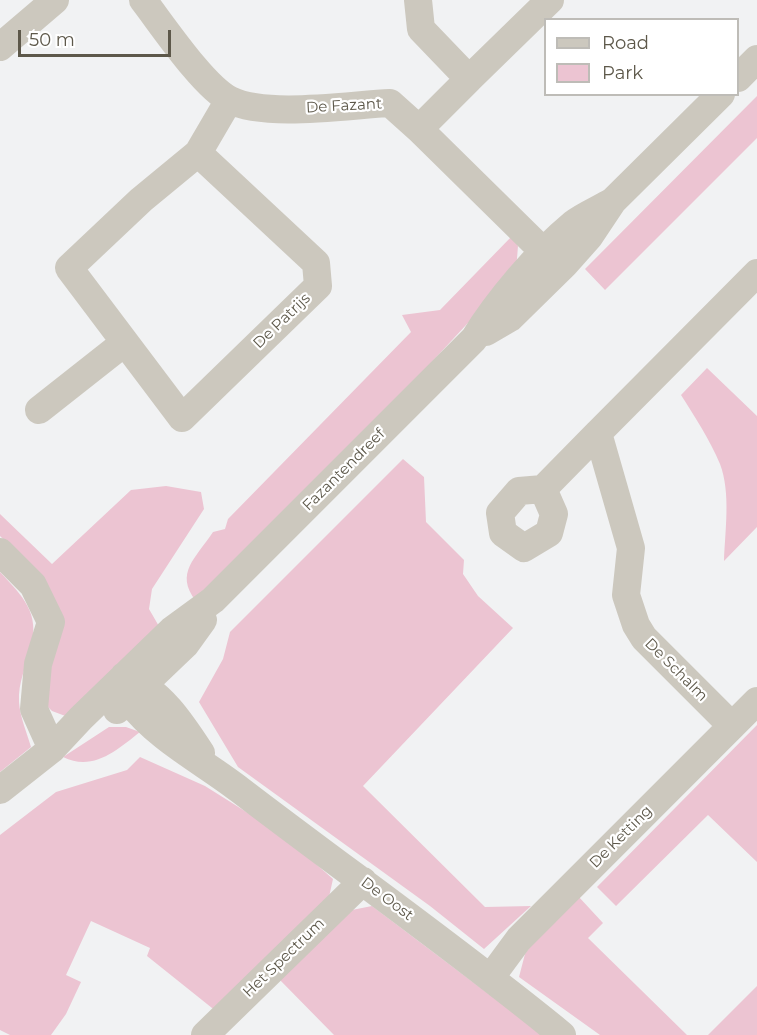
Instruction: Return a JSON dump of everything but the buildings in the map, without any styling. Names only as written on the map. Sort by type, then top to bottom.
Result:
[{"type":"street","points":[[0,47],[55,0]]},
{"type":"street","name":"De Fazant","points":[[143,0],[195,68],[229,100],[260,110],[390,104],[555,259]]},
{"type":"street","points":[[418,0],[421,29],[469,79]]},
{"type":"street","points":[[419,129],[550,0]]},
{"type":"street","points":[[739,77],[757,58]]},
{"type":"street","name":"Fazantendreef","points":[[0,790],[133,687],[198,630],[213,600],[474,339],[510,318],[555,259],[589,237],[613,201],[719,96]]},
{"type":"street","name":"De Patrijs","points":[[198,153],[316,263],[318,286],[182,418],[69,268],[141,200],[198,153],[229,100]]},
{"type":"street","points":[[543,489],[757,273]]},
{"type":"street","points":[[39,410],[124,343]]},
{"type":"street","name":"De Schalm","points":[[598,433],[631,548],[626,596],[636,625],[644,638],[732,726]]},
{"type":"street","points":[[0,552],[33,585],[51,622],[38,664],[34,709],[52,750]]},
{"type":"street","name":"De Oost","points":[[133,687],[171,742],[211,767],[491,977],[562,1035]]},
{"type":"street","name":"De Ketting","points":[[491,977],[519,939],[757,702]]},
{"type":"street","name":"Het Spectrum","points":[[205,1035],[363,881]]},
{"type":"green space","points":[[757,96],[757,138],[605,290],[585,269]]},
{"type":"green space","points":[[512,236],[518,246],[516,271],[429,365],[196,601],[187,582],[187,574],[194,558],[213,532],[225,529],[228,519],[411,332],[402,315],[440,310]]},
{"type":"green space","points":[[707,368],[757,416],[757,527],[724,561],[726,512],[723,475],[712,446],[681,395]]},
{"type":"green space","points":[[403,459],[424,477],[426,522],[464,560],[463,574],[478,596],[513,628],[363,786],[485,907],[531,906],[484,949],[430,906],[238,767],[199,702],[223,659],[230,632]]},
{"type":"green space","points":[[166,486],[201,492],[204,509],[152,589],[149,609],[160,628],[68,717],[52,711],[44,703],[44,580],[0,536],[0,514],[52,564],[131,490]]},
{"type":"green space","points":[[0,572],[28,606],[33,624],[33,635],[19,695],[21,713],[31,747],[0,772]]},
{"type":"green space","points":[[757,725],[757,862],[708,815],[616,906],[597,887]]},
{"type":"green space","points":[[109,727],[126,727],[140,732],[104,757],[84,762],[63,757]]},
{"type":"green space","points":[[140,757],[205,786],[283,835],[333,879],[327,906],[217,1012],[147,956],[150,948],[91,921],[66,975],[81,982],[66,1014],[51,1035],[10,1035],[0,1030],[0,835],[56,792],[127,770]]},
{"type":"green space","points":[[578,896],[603,923],[588,938],[687,1035],[600,1035],[519,977],[525,954],[536,938]]},
{"type":"green space","points":[[372,906],[543,1035],[334,1035],[278,978],[352,910]]},
{"type":"green space","points":[[757,986],[757,1035],[708,1035]]}]
